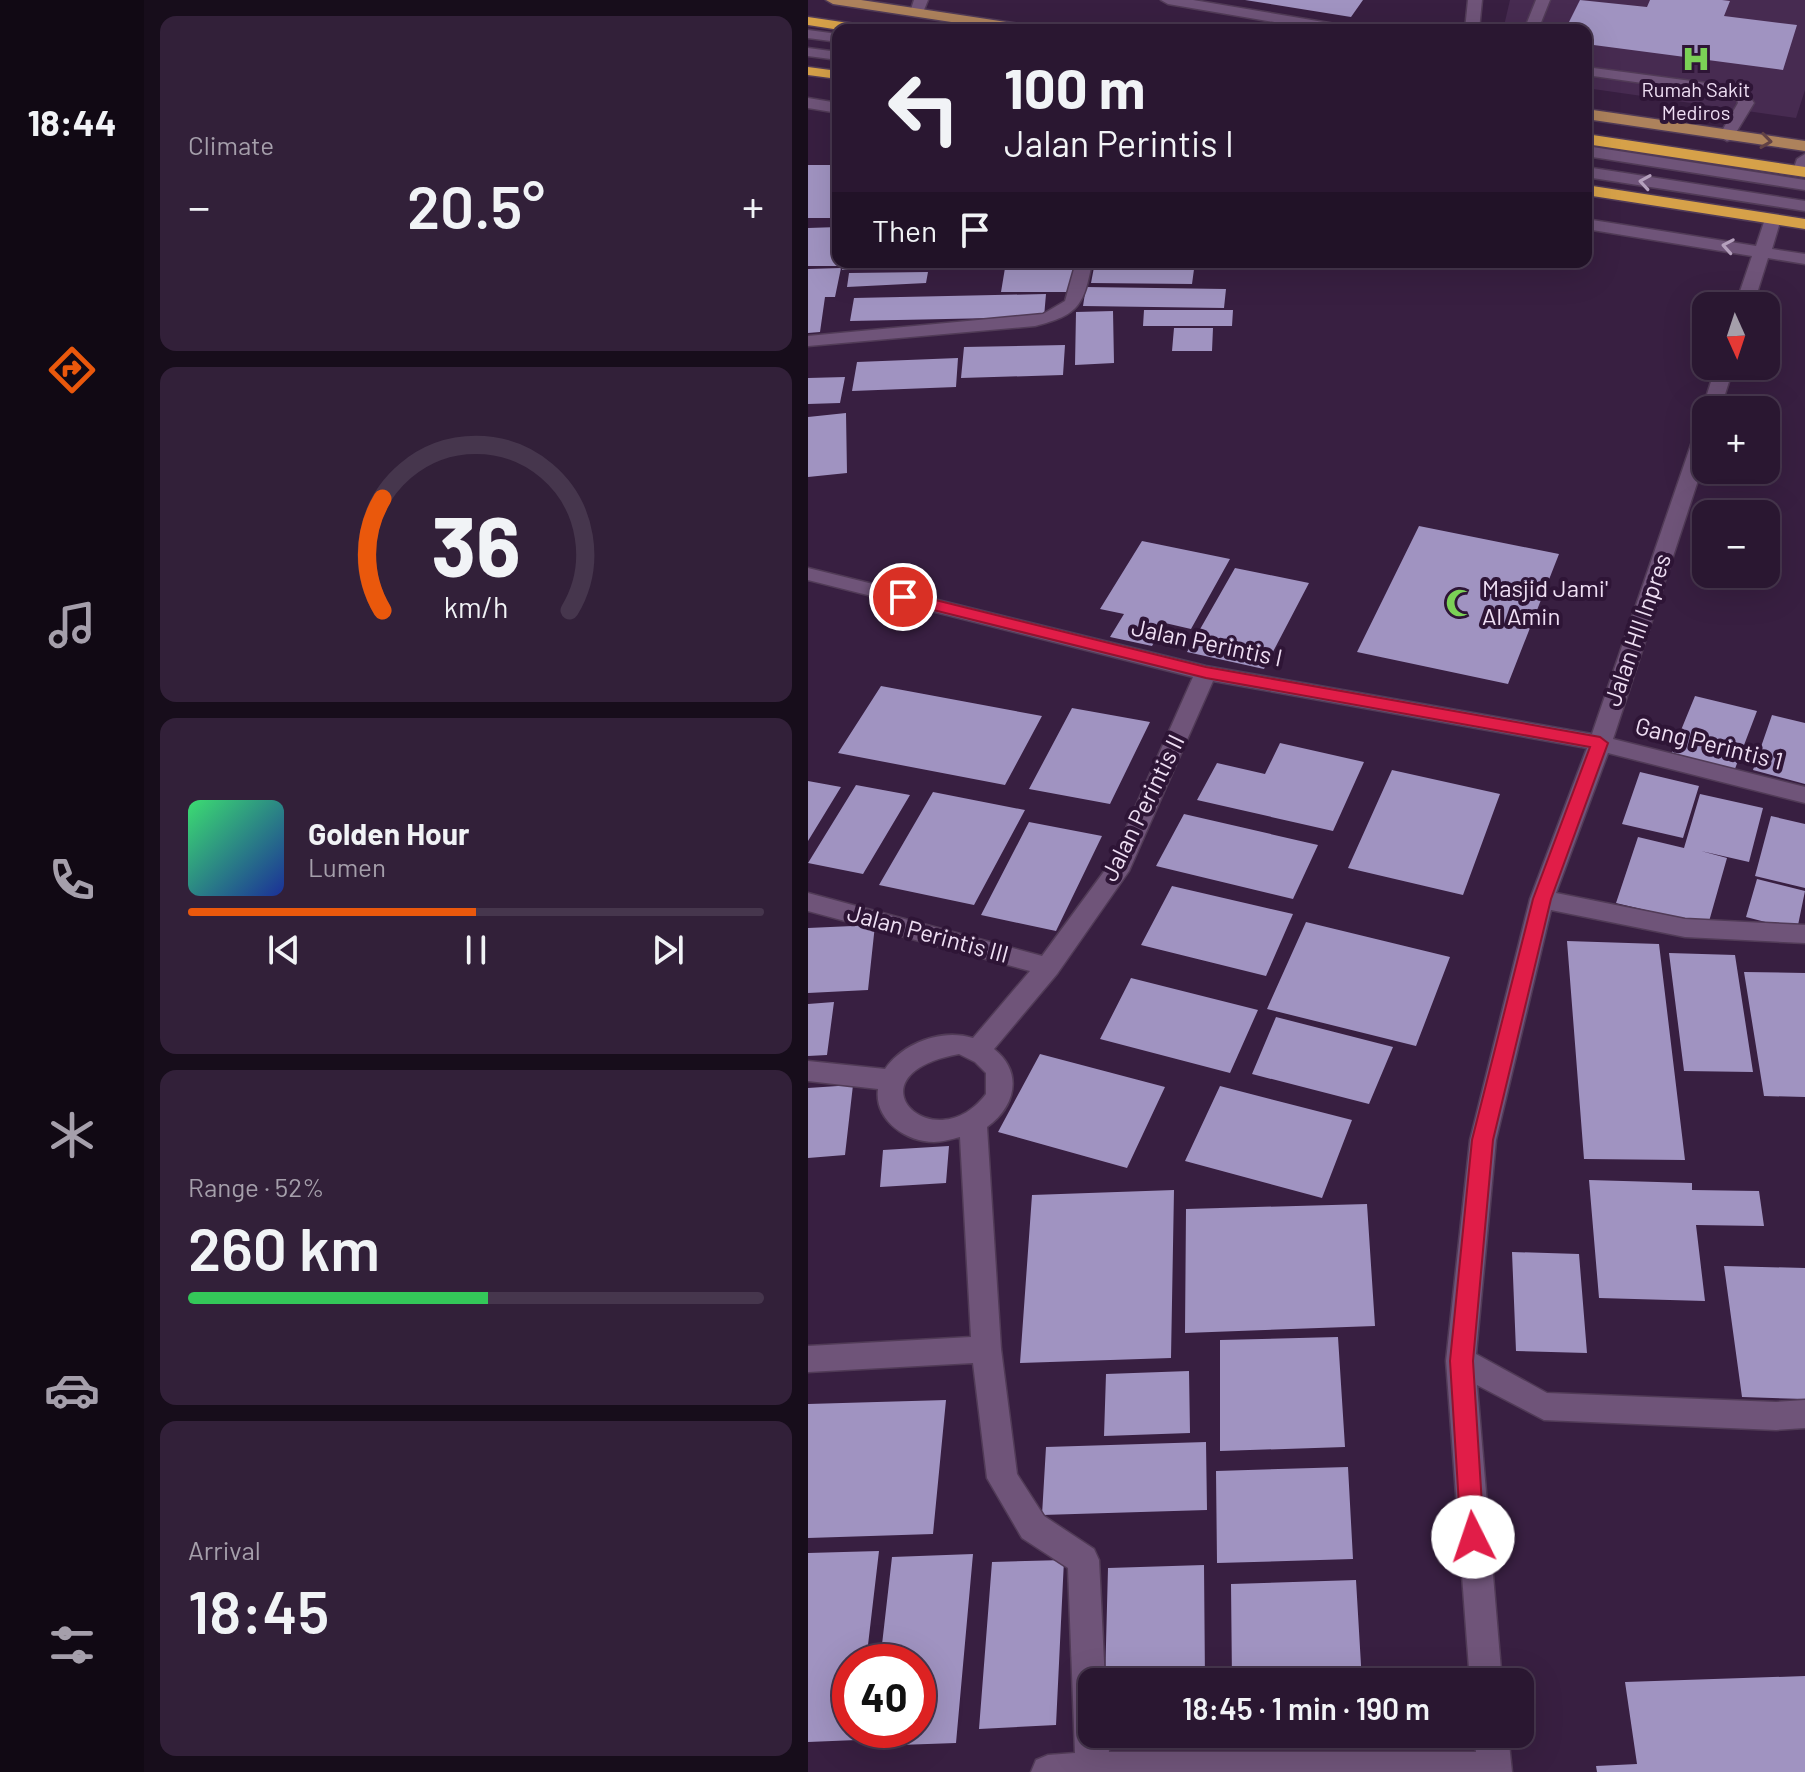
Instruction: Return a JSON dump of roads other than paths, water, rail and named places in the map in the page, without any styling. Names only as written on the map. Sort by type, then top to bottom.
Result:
[{"type":"highway","points":[[808,21],[832,25]]},
{"type":"highway","points":[[808,71],[832,74]]},
{"type":"highway","points":[[1592,140],[1804,172]]},
{"type":"highway","points":[[1592,191],[1805,224]]},
{"type":"main road","points":[[833,0],[919,6],[1004,24]]},
{"type":"main road","points":[[1592,115],[1805,146]]},
{"type":"street","points":[[1168,0],[1311,24]]},
{"type":"street","points":[[1473,24],[1475,0]]},
{"type":"street","points":[[1533,24],[1543,0]]},
{"type":"street","points":[[808,34],[832,37]]},
{"type":"street","points":[[808,52],[832,55]]},
{"type":"street","points":[[1592,72],[1714,89],[1743,97],[1746,103],[1727,136]]},
{"type":"street","points":[[808,103],[832,107]]},
{"type":"street","points":[[1592,152],[1804,172]]},
{"type":"street","points":[[1592,173],[1805,206]]},
{"type":"street","points":[[1748,292],[1773,219]]},
{"type":"street","points":[[1592,225],[1805,259]]},
{"type":"street","points":[[808,341],[1035,321],[1061,316],[1074,303],[1083,268]]},
{"type":"street","name":"Jalan HII Inpres","points":[[1485,1668],[1461,1361],[1483,1140],[1542,899],[1600,743],[1692,469]]},
{"type":"street","name":"Jalan Perintis I","points":[[808,574],[1206,673],[1600,743]]},
{"type":"street","name":"Jalan Perintis II","points":[[979,1049],[1048,967],[1121,865],[1206,673]]},
{"type":"street","name":"Gang Perintis 1","points":[[1600,743],[1805,795]]},
{"type":"street","points":[[1542,899],[1685,928],[1805,934]]},
{"type":"street","name":"Jalan Perintis III","points":[[808,902],[1048,967]]},
{"type":"street","points":[[959,1044],[979,1049],[993,1061],[1000,1076],[999,1094],[989,1110],[973,1123],[940,1131],[909,1126],[895,1113],[889,1098],[891,1080],[900,1064],[918,1052],[938,1045],[959,1044]]},
{"type":"street","points":[[808,1071],[891,1080]]},
{"type":"street","points":[[973,1123],[986,1349],[1002,1478],[1033,1527],[1083,1560],[1093,1769]]},
{"type":"street","points":[[808,1359],[986,1349]]},
{"type":"street","points":[[1461,1361],[1544,1406],[1776,1416],[1805,1414]]},
{"type":"street","points":[[1048,1772],[1093,1769],[1495,1770],[1493,1748]]},
{"type":"place","name":"Rumah Sakit Mediros","points":[[1696,59]]},
{"type":"place","name":"Masjid Jami' Al Amin","points":[[1460,603]]}]
